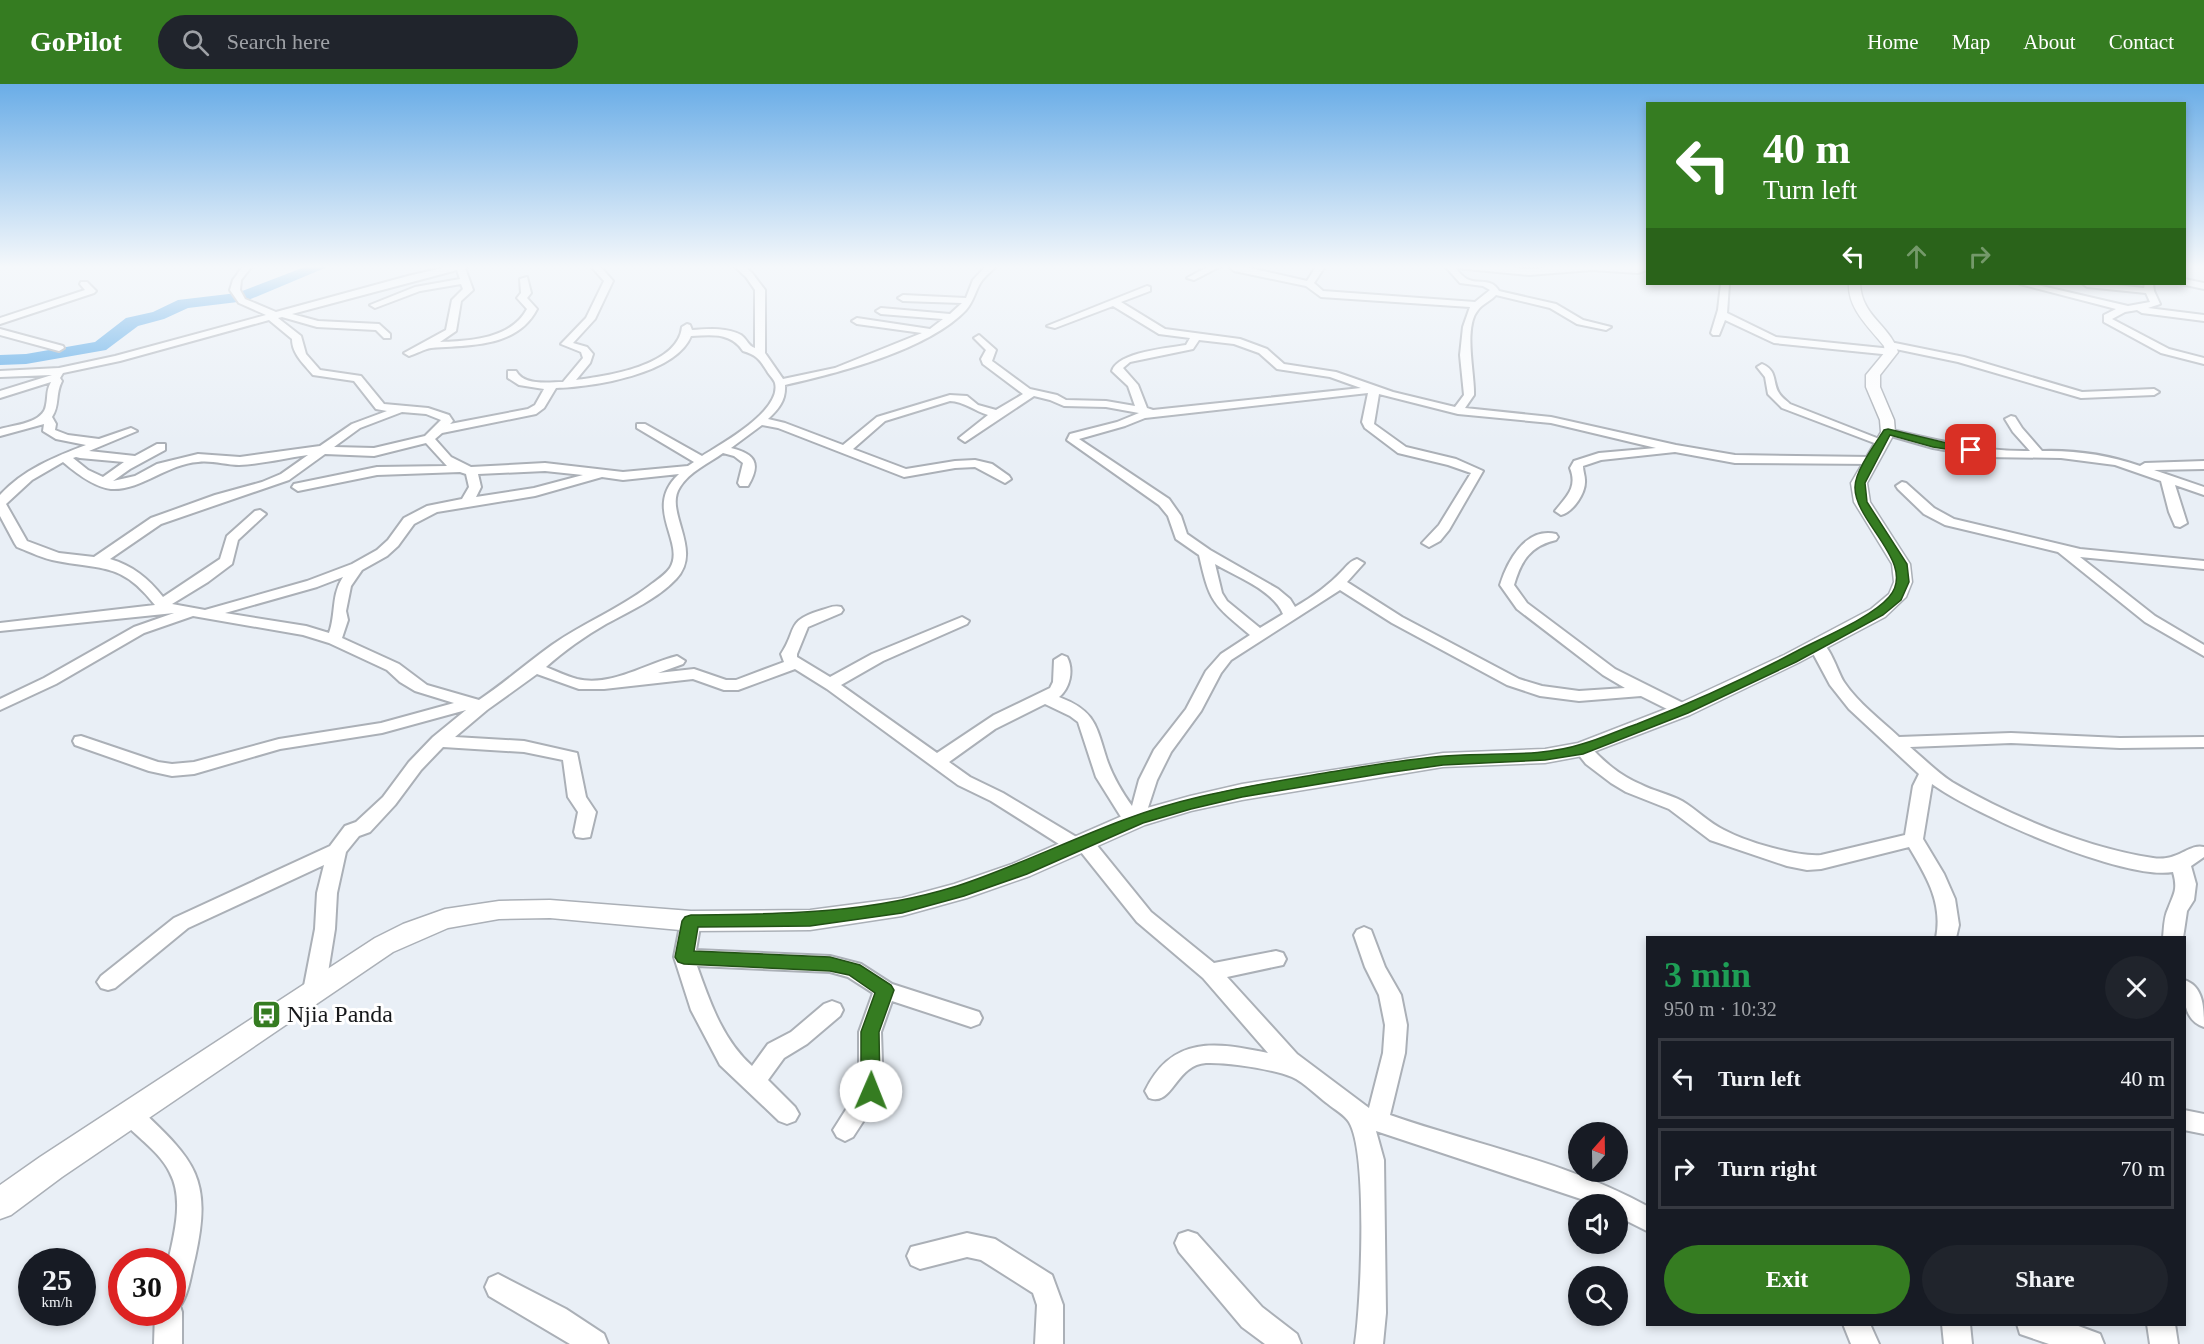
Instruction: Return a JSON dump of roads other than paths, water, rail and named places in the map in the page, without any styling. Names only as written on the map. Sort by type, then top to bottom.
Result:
[{"type":"street","points":[[0,395],[57,375],[245,324]]},
{"type":"street","points":[[69,455],[77,468],[104,482],[119,485],[129,483],[161,466],[204,457],[217,461],[240,461],[321,450],[374,452],[429,439],[447,421],[445,417],[428,411],[380,407],[357,378],[318,372],[302,356],[297,346],[297,338],[284,324]]},
{"type":"street","points":[[316,324],[380,327],[387,336]]},
{"type":"street","points":[[409,353],[451,331],[452,324]]},
{"type":"street","points":[[427,345],[449,346],[487,340],[524,324]]},
{"type":"street","points":[[566,385],[587,362],[584,349],[566,344],[585,324]]},
{"type":"street","points":[[760,324],[760,353]]},
{"type":"street","points":[[876,324],[932,332]]},
{"type":"street","points":[[780,383],[838,370],[932,332],[943,324]]},
{"type":"street","points":[[1052,326],[1058,324]]},
{"type":"street","points":[[1149,324],[1162,332],[1253,346],[1263,351],[1281,367],[1332,374],[1376,390],[1458,411],[1551,420],[1676,449],[1750,460],[1880,445],[1933,444],[1984,453],[2015,455],[2038,453],[2085,457],[2139,467],[2204,465]]},
{"type":"street","points":[[1458,411],[1469,395],[1465,352],[1468,324]]},
{"type":"street","points":[[1589,324],[1606,327]]},
{"type":"street","points":[[1716,333],[1718,324]]},
{"type":"street","points":[[1741,324],[1774,340],[1891,348],[1960,359],[2081,395],[2154,392]]},
{"type":"street","points":[[1873,324],[1891,348]]},
{"type":"street","points":[[2114,324],[2165,351],[2204,361]]},
{"type":"street","points":[[315,991],[325,929],[327,893],[337,851],[352,831],[363,827],[389,801],[415,766],[476,704],[535,668],[576,636],[633,605],[671,576],[679,565],[679,549],[669,500],[673,486],[697,465],[749,431],[775,406],[780,394],[780,383],[767,360],[760,353],[747,349],[745,344],[726,333],[687,330],[680,348],[672,356],[658,363],[608,378],[552,386],[518,382],[512,373]]},
{"type":"street","points":[[0,332],[59,348]]},
{"type":"street","points":[[1143,410],[1136,387],[1117,371],[1118,367],[1127,360],[1189,347],[1197,336]]},
{"type":"street","points":[[979,338],[991,350],[986,359],[987,362],[1029,392],[1053,397],[1064,403],[1106,404],[1158,413]]},
{"type":"street","points":[[1,1202],[384,945],[412,931],[465,914],[499,910],[550,909],[691,921],[810,920],[902,907],[958,892],[1021,870],[1135,820],[1242,792],[1443,760],[1545,756],[1583,749],[1683,710],[1791,659],[1878,613],[1897,597],[1903,582],[1901,564],[1862,502],[1860,483],[1880,445],[1887,420],[1873,387],[1873,375],[1891,348]]},
{"type":"street","points":[[1761,367],[1770,377],[1773,394],[1786,406],[1880,445]]},
{"type":"street","points":[[0,385],[37,373]]},
{"type":"street","points":[[0,374],[57,375]]},
{"type":"street","points":[[0,434],[47,417],[53,404],[51,392],[57,381],[57,375]]},
{"type":"street","points":[[438,430],[532,412],[540,406],[541,400],[552,386]]},
{"type":"street","points":[[1291,616],[1286,602],[1273,592],[1205,553],[1181,536],[1174,516],[1164,502],[1073,440],[1074,436],[1122,424],[1143,415],[1376,390]]},
{"type":"street","points":[[1376,390],[1368,422],[1377,433],[1402,450],[1452,462],[1477,471],[1455,513],[1439,536],[1429,543]]},
{"type":"street","points":[[965,438],[997,414],[1028,396],[1029,392]]},
{"type":"street","points":[[845,450],[881,419],[950,398],[963,398],[974,407],[997,414]]},
{"type":"street","points":[[98,561],[156,521],[213,500],[266,486],[285,477],[356,426],[401,410]]},
{"type":"street","points":[[47,417],[50,424],[49,431],[52,433],[74,441],[103,443]]},
{"type":"street","points":[[2011,419],[2017,430],[2038,453]]},
{"type":"street","points":[[760,421],[781,425],[904,473],[923,473],[950,466],[978,464],[986,466],[1005,479]]},
{"type":"street","points":[[641,426],[697,465]]},
{"type":"street","points":[[132,431],[69,455],[16,484],[0,504],[22,544],[57,557],[98,561],[127,571],[145,583],[165,606]]},
{"type":"street","points":[[429,439],[436,450],[465,470],[475,487],[466,502]]},
{"type":"street","points":[[104,482],[114,473],[161,447]]},
{"type":"street","points":[[721,449],[738,453],[749,461],[750,465],[744,483]]},
{"type":"street","points":[[1561,511],[1569,503],[1580,484],[1581,479],[1576,468],[1578,464],[1599,457],[1659,453],[1676,449]]},
{"type":"street","points":[[69,455],[136,460]]},
{"type":"street","points":[[298,487],[377,471],[545,467],[597,475],[623,476],[697,465]]},
{"type":"street","points":[[2139,467],[2204,491]]},
{"type":"street","points":[[0,705],[50,681],[139,630],[274,595],[357,567],[393,543],[409,521],[432,509],[535,492],[597,475]]},
{"type":"street","points":[[2167,479],[2172,492],[2173,511],[2180,523]]},
{"type":"street","points":[[1902,486],[1921,505],[1942,519],[2080,553],[2204,566]]},
{"type":"street","points":[[165,606],[227,561],[232,539],[260,514]]},
{"type":"street","points":[[1551,537],[1529,543],[1521,553],[1510,573],[1507,585],[1513,595],[1529,611],[1609,672],[1683,710]]},
{"type":"street","points":[[2060,548],[2120,593],[2150,619],[2204,651]]},
{"type":"street","points":[[1205,553],[1215,593],[1222,604],[1259,635]]},
{"type":"street","points":[[1135,820],[1148,780],[1163,750],[1193,711],[1214,671],[1226,657],[1320,598],[1339,583],[1357,564]]},
{"type":"street","points":[[334,640],[341,620],[339,611],[344,586],[357,567]]},
{"type":"street","points":[[1339,583],[1397,620],[1513,682],[1540,691],[1579,696],[1643,691]]},
{"type":"street","points":[[0,627],[165,606],[277,625],[334,640],[393,667],[406,679],[421,688],[476,704]]},
{"type":"street","points":[[836,610],[805,622],[799,627],[796,644],[789,654],[790,659],[869,711],[883,724],[964,781],[1080,844],[1144,916],[1210,972],[1289,1061],[1298,1068],[1368,1118],[1607,1197],[1646,1218]]},
{"type":"street","points":[[830,685],[864,662],[913,644],[962,621]]},
{"type":"street","points":[[1816,644],[1838,685],[1855,705],[1928,773],[1946,786],[2072,845],[2101,855],[2172,866],[2198,852]]},
{"type":"street","points":[[939,762],[956,747],[1023,706],[1045,698],[1059,688],[1062,679],[1062,660]]},
{"type":"street","points":[[621,681],[677,661]]},
{"type":"street","points":[[535,668],[577,683],[598,684],[694,674],[724,685],[738,686],[796,663]]},
{"type":"street","points":[[1045,698],[1068,705],[1088,722],[1097,757],[1106,779],[1135,820]]},
{"type":"street","points":[[81,741],[155,767],[172,770],[194,768],[279,744],[382,728],[476,704]]},
{"type":"street","points":[[1896,742],[2011,738],[2120,743],[2204,741]]},
{"type":"street","points":[[439,741],[524,747],[562,753],[571,757],[577,797],[587,812],[583,832]]},
{"type":"street","points":[[1583,749],[1592,760],[1617,779],[1632,788],[1675,805],[1717,835],[1788,859],[1807,863],[1821,862],[1914,839]]},
{"type":"street","points":[[1928,773],[1922,786],[1914,839],[1934,871],[1950,910],[1946,936]]},
{"type":"street","points":[[108,982],[181,924],[337,851]]},
{"type":"street","points":[[2173,936],[2177,910],[2184,900],[2186,884],[2180,863]]},
{"type":"street","points":[[691,921],[684,957],[702,1010],[728,1058],[787,1114]]},
{"type":"street","points":[[1364,935],[1375,967],[1389,995],[1396,1025],[1394,1053],[1368,1118],[1372,1160],[1374,1291],[1368,1344]]},
{"type":"street","points":[[684,957],[830,964],[854,970],[885,990],[971,1018]]},
{"type":"street","points":[[1210,972],[1276,958]]},
{"type":"street","points":[[845,1130],[871,1091],[870,1032],[885,990]]},
{"type":"street","points":[[2186,991],[2204,1018]]},
{"type":"street","points":[[754,1081],[776,1051],[799,1038],[832,1010]]},
{"type":"street","points":[[1157,1091],[1166,1075],[1177,1065],[1195,1055],[1222,1055],[1298,1068]]},
{"type":"street","points":[[130,1114],[181,1167],[188,1197],[188,1226],[183,1248]]},
{"type":"street","points":[[2186,1120],[2204,1124]]},
{"type":"street","points":[[1188,1244],[1252,1317],[1287,1344]]},
{"type":"street","points":[[920,1256],[967,1245],[986,1248],[1043,1284],[1050,1305],[1049,1344]]},
{"type":"street","points":[[498,1287],[556,1319],[594,1344]]},
{"type":"street","points":[[168,1344],[169,1326]]},
{"type":"street","points":[[1857,1326],[1865,1344]]},
{"type":"street","points":[[1956,1326],[1958,1344]]},
{"type":"street","points":[[2036,1326],[2090,1344]]},
{"type":"street","points":[[2161,1326],[2164,1344]]},
{"type":"waterway","points":[[0,360],[26,359],[100,346],[130,324]]},
{"type":"place","name":"Njia Panda","points":[[266,1014]]}]
